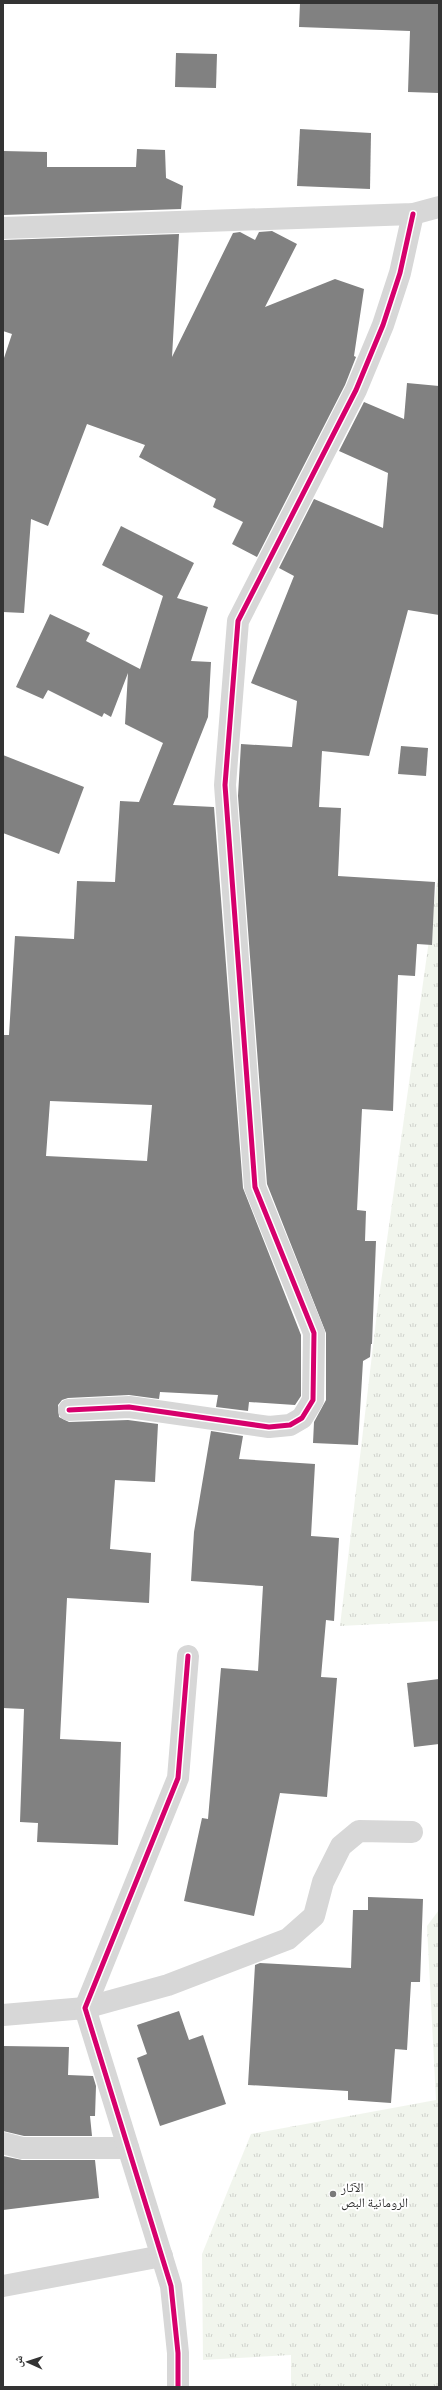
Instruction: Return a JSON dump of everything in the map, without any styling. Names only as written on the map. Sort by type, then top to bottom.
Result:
[{"type":"street","points":[[3,228],[414,214],[439,207]]},
{"type":"street","points":[[69,1410],[128,1407],[269,1427],[290,1425],[302,1418],[313,1400],[314,1333],[255,1187],[225,784],[238,621],[356,390],[383,325],[400,273],[414,214]]},
{"type":"street","points":[[178,2387],[178,2353],[172,2286],[85,2008],[178,1778],[188,1656]]},
{"type":"street","points":[[3,2015],[85,2008],[168,1985],[288,1939],[314,1916],[323,1882],[341,1846],[359,1831],[412,1832]]},
{"type":"street","points":[[3,2143],[22,2148],[128,2148]]},
{"type":"street","points":[[3,2286],[162,2256]]},
{"type":"green space","points":[[439,869],[439,1621],[340,1626],[378,1304]]},
{"type":"green space","name":"الآثار الرومانية البص","points":[[439,1910],[439,2387],[291,2387],[291,2355],[203,2360],[202,2254],[251,2134],[436,2100],[427,1926]]},
{"type":"building","points":[[300,3],[439,3],[439,93],[408,92],[410,31],[299,27]]},
{"type":"building","points":[[176,53],[217,54],[216,88],[175,87]]},
{"type":"building","points":[[300,129],[371,133],[370,189],[297,186]]},
{"type":"building","points":[[137,149],[165,150],[166,178],[183,186],[181,209],[3,215],[3,151],[47,152],[47,167],[136,167]]},
{"type":"building","points":[[272,231],[297,244],[265,307],[335,279],[364,289],[354,356],[356,357],[345,385],[257,557],[232,544],[243,522],[213,507],[216,499],[139,457],[145,445],[87,424],[48,526],[31,519],[24,613],[3,612],[3,361],[12,334],[3,331],[3,240],[179,234],[172,357],[233,233],[240,232],[255,240],[259,232]]},
{"type":"building","points":[[407,383],[439,386],[439,615],[408,610],[369,756],[322,751],[319,807],[341,808],[338,876],[435,882],[432,945],[417,944],[415,976],[398,975],[393,1111],[362,1109],[357,1210],[366,1211],[365,1241],[376,1241],[372,1344],[370,1357],[363,1361],[358,1445],[313,1443],[314,1422],[326,1400],[326,1333],[267,1184],[238,796],[241,744],[292,747],[297,701],[251,683],[294,576],[279,568],[314,499],[383,528],[388,473],[339,451],[364,402],[404,419]]},
{"type":"building","points":[[121,526],[194,563],[177,598],[208,607],[191,661],[211,662],[208,717],[173,805],[214,807],[243,1188],[301,1335],[301,1396],[295,1405],[249,1402],[248,1411],[216,1407],[218,1395],[160,1392],[159,1399],[129,1395],[68,1398],[62,1400],[58,1405],[59,1417],[69,1422],[128,1420],[158,1424],[155,1482],[115,1480],[110,1549],[151,1553],[149,1603],[67,1598],[60,1739],[121,1742],[118,1845],[37,1842],[38,1823],[20,1822],[24,1709],[3,1708],[3,1035],[9,1035],[15,936],[74,939],[77,881],[115,882],[120,801],[139,802],[163,743],[125,724],[128,673],[111,717],[104,713],[102,717],[48,690],[43,699],[16,687],[50,614],[90,633],[86,641],[140,669],[163,596],[102,565]],"holes":[[[50,1101],[152,1105],[147,1161],[46,1156]]]},
{"type":"building","points":[[401,746],[428,748],[426,776],[398,774]]},
{"type":"building","points":[[3,755],[84,787],[59,854],[3,833]]},
{"type":"building","points":[[211,1431],[243,1436],[239,1459],[315,1464],[311,1536],[339,1538],[334,1621],[326,1620],[321,1677],[337,1678],[327,1797],[280,1793],[254,1916],[184,1901],[202,1818],[208,1819],[221,1668],[258,1671],[263,1586],[191,1581],[194,1532]]},
{"type":"building","points":[[439,1679],[439,1744],[414,1747],[407,1683]]},
{"type":"building","points":[[368,1897],[423,1899],[420,1982],[411,1982],[407,2050],[395,2049],[391,2103],[348,2100],[348,2091],[248,2085],[255,1965],[260,1963],[351,1968],[353,1910],[368,1910]]},
{"type":"building","points":[[179,2011],[189,2040],[203,2035],[226,2104],[160,2126],[137,2058],[147,2054],[137,2025]]},
{"type":"building","points":[[3,2046],[69,2047],[68,2075],[93,2076],[96,2086],[95,2116],[90,2116],[92,2136],[24,2136],[3,2131]]},
{"type":"building","points":[[3,2156],[22,2160],[95,2160],[99,2198],[3,2210]]},
{"type":"cycle path","points":[[69,1410],[129,1407],[269,1427],[290,1425],[302,1418],[313,1400],[314,1333],[255,1187],[225,785],[238,621],[356,390],[383,325],[400,273],[413,214]]},
{"type":"cycle path","points":[[178,2387],[178,2353],[171,2286],[85,2008],[178,1778],[188,1656]]},
{"type":"place","name":"الآثار الرومانية البص","points":[[333,2194]]}]
